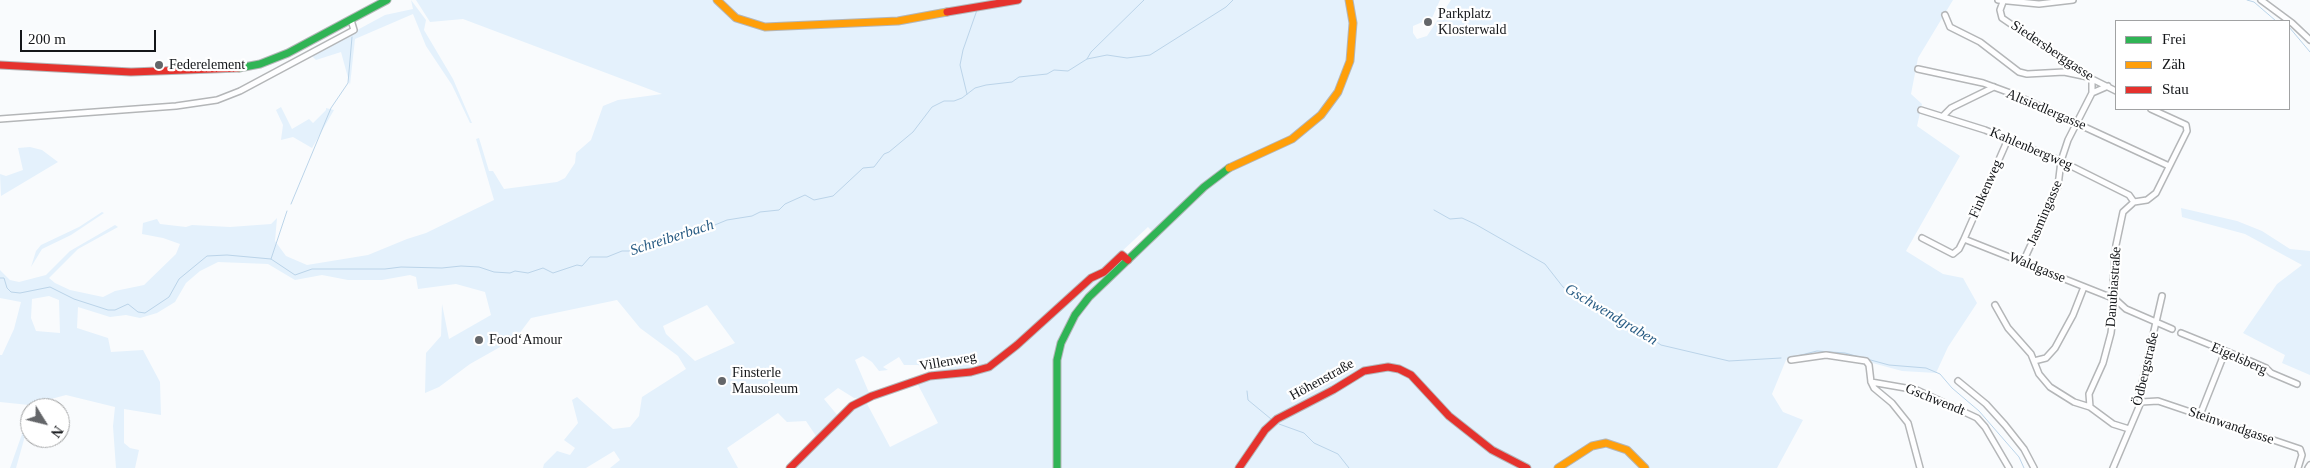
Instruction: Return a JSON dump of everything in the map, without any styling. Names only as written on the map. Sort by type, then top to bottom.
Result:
[{"type":"street","points":[[0,65],[131,72],[231,70],[283,56],[387,0]]},
{"type":"street","points":[[716,0],[732,16],[750,24],[766,27],[898,21],[1018,0]]},
{"type":"street","points":[[1057,468],[1056,370],[1061,343],[1070,322],[1083,303],[1217,176],[1231,167],[1284,144],[1321,115],[1338,92],[1350,61],[1353,23],[1350,0]]},
{"type":"street","points":[[2000,1],[2039,4],[2074,0]]},
{"type":"street","points":[[2261,0],[2288,20]]},
{"type":"street","name":"Siedersberggasse","points":[[2000,1],[2002,18],[2090,78],[2113,89]]},
{"type":"street","points":[[1945,15],[1950,27],[1980,42],[2019,72],[2027,74],[2064,72],[2090,78]]},
{"type":"street","points":[[0,119],[176,106],[217,100],[240,91],[354,30],[351,20]]},
{"type":"street","points":[[2290,22],[2310,40]]},
{"type":"street","name":"Altsiedlergasse","points":[[1918,69],[1994,88],[2078,122],[2169,166]]},
{"type":"street","name":"Jasmingasse","points":[[2023,262],[2058,186],[2061,161],[2068,140],[2092,93],[2090,78]]},
{"type":"street","points":[[1942,116],[1951,108],[1994,88]]},
{"type":"street","points":[[2092,93],[2113,89]]},
{"type":"street","name":"Kahlenbergweg","points":[[1921,110],[2008,139],[2061,161],[2129,195],[2134,202]]},
{"type":"street","points":[[2134,202],[2152,198],[2187,131],[2186,125],[2153,110]]},
{"type":"street","name":"Finkenweg","points":[[1964,239],[2008,139]]},
{"type":"street","name":"Danubiastraße","points":[[2090,407],[2089,394],[2103,363],[2111,332],[2115,299],[2113,284],[2120,218],[2123,212],[2134,202]]},
{"type":"street","points":[[1922,238],[1953,254],[1959,249],[1964,239]]},
{"type":"street","name":"Waldgasse","points":[[1964,239],[2115,299],[2126,309],[2157,323]]},
{"type":"street","name":"Villenweg","points":[[790,468],[852,406],[872,396],[930,376],[971,372],[989,367],[1018,345],[1091,278],[1104,272],[1122,255],[1128,260]]},
{"type":"street","points":[[2034,361],[2046,358],[2055,348],[2073,315],[2084,287]]},
{"type":"street","name":"Ödbergstraße","points":[[2113,468],[2141,402],[2139,396],[2162,296]]},
{"type":"street","points":[[1995,305],[2008,328],[2022,343],[2034,361],[2039,374],[2050,387],[2074,402],[2090,407],[2113,424],[2129,429]]},
{"type":"street","points":[[2157,323],[2172,330]]},
{"type":"street","name":"Eigelsberg","points":[[2181,334],[2250,360],[2266,368],[2271,373],[2297,384]]},
{"type":"street","points":[[2200,415],[2225,352]]},
{"type":"street","points":[[1791,360],[1826,355],[1863,360],[1868,363],[1871,382],[1874,388],[1892,403],[1908,423],[1920,468]]},
{"type":"street","name":"Höhenstraße","points":[[1239,468],[1274,422],[1364,371],[1381,367],[1397,368],[1411,375],[1438,407],[1486,446],[1527,468]]},
{"type":"street","name":"Gschwendt","points":[[1958,381],[1986,404],[2005,425],[2024,449],[2034,468]]},
{"type":"street","name":"Gschwendt","points":[[1871,382],[1917,390],[1972,415],[1985,427],[2009,468]]},
{"type":"street","name":"Steinwandgasse","points":[[2141,402],[2158,401],[2300,449],[2302,455],[2298,468]]},
{"type":"street","points":[[1558,468],[1592,446],[1603,443],[1617,445],[1627,450],[1645,468]]},
{"type":"shaded area","points":[[411,0],[426,20],[424,30],[453,79],[472,123],[470,123],[452,85],[426,46],[413,14],[355,39],[350,85],[341,52],[316,60],[311,55],[385,15],[413,9]]},
{"type":"shaded area","points":[[416,0],[1440,0],[1432,18],[1413,26],[1413,33],[1417,39],[1427,36],[1451,0],[1953,0],[1918,58],[1911,94],[1922,104],[1917,126],[1960,156],[1906,251],[1943,274],[1963,278],[1977,303],[1948,347],[1936,373],[1902,371],[1843,355],[1820,353],[1786,360],[1772,394],[1783,412],[1803,420],[1777,468],[798,468],[796,466],[837,420],[865,400],[890,447],[938,423],[916,381],[928,377],[928,368],[918,365],[904,365],[899,357],[883,367],[888,370],[879,371],[872,362],[863,356],[855,360],[870,395],[854,398],[838,388],[824,399],[838,416],[818,439],[806,421],[787,422],[778,413],[727,448],[738,468],[610,468],[620,460],[614,451],[586,468],[543,468],[544,464],[557,451],[570,455],[575,448],[564,440],[578,423],[572,400],[577,397],[613,429],[630,427],[639,416],[642,397],[686,369],[678,356],[640,328],[617,300],[531,318],[516,338],[470,364],[439,387],[425,393],[426,353],[441,336],[442,304],[449,339],[491,315],[485,292],[456,284],[418,289],[416,277],[410,275],[382,280],[348,280],[322,275],[295,280],[268,264],[218,262],[200,271],[186,283],[175,302],[157,313],[140,318],[126,315],[110,317],[78,307],[77,328],[108,338],[111,352],[143,350],[160,382],[161,415],[124,409],[124,443],[130,448],[139,450],[135,468],[116,468],[113,426],[115,407],[66,395],[55,398],[20,398],[20,404],[0,402],[0,355],[2,355],[14,329],[21,302],[0,298],[0,270],[10,280],[19,282],[46,275],[70,251],[115,225],[118,227],[78,249],[49,278],[70,290],[103,297],[115,291],[144,285],[176,254],[180,244],[142,234],[143,223],[157,219],[160,224],[186,227],[192,225],[230,227],[271,224],[277,218],[275,241],[286,256],[307,265],[368,255],[426,233],[494,200],[476,139],[479,138],[489,171],[493,171],[504,189],[557,182],[565,178],[575,163],[576,153],[591,140],[603,106],[618,100],[662,94],[463,19],[430,22]],"holes":[[[1148,227],[1153,232],[1122,260],[1120,253]],[[49,296],[59,300],[60,333],[36,331],[31,318],[32,299]],[[707,305],[735,343],[695,361],[666,334],[663,326]]]},
{"type":"shaded area","points":[[281,107],[292,129],[309,119],[313,123],[326,108],[334,110],[312,148],[293,137],[281,140],[283,125],[276,110]]},
{"type":"shaded area","points":[[30,147],[42,150],[58,162],[1,196],[0,174],[6,176],[23,170],[18,148]]},
{"type":"shaded area","points":[[2181,208],[2237,221],[2262,231],[2290,249],[2310,251],[2310,375],[2282,363],[2285,355],[2243,333],[2277,284],[2302,265],[2245,234],[2182,217]]},
{"type":"shaded area","points":[[102,212],[104,213],[71,235],[42,249],[31,267],[36,251],[41,245],[79,227]]},
{"type":"shaded area","points":[[20,440],[20,448],[22,448],[16,468],[10,468]]},
{"type":"waterway","points":[[1087,59],[1091,52],[1144,0]]},
{"type":"waterway","name":"Schreiberbach","points":[[0,278],[4,278],[7,288],[11,292],[20,293],[50,287],[74,299],[108,310],[115,310],[128,304],[138,312],[145,313],[169,297],[179,279],[207,256],[227,255],[271,259],[295,275],[312,269],[442,268],[461,266],[479,267],[494,272],[510,273],[515,271],[528,273],[543,268],[553,273],[577,265],[582,266],[590,257],[607,257],[622,251],[639,251],[649,245],[684,237],[695,230],[705,229],[727,220],[752,216],[760,212],[779,210],[785,204],[805,195],[814,200],[833,196],[863,168],[874,167],[884,154],[913,132],[932,107],[944,101],[954,101],[962,98],[975,88],[1012,82],[1019,77],[1047,74],[1054,70],[1068,71],[1087,59],[1107,55],[1127,58],[1150,55],[1226,7],[1233,0]]},
{"type":"waterway","points":[[2247,0],[2254,2],[2275,20]]},
{"type":"waterway","points":[[967,94],[960,65],[963,50],[977,10]]},
{"type":"waterway","points":[[2290,28],[2310,52]]},
{"type":"waterway","points":[[291,204],[331,108],[348,83],[352,37]]},
{"type":"waterway","name":"Gschwendgraben","points":[[1434,210],[1450,219],[1462,218],[1475,224],[1545,264],[1563,287],[1575,296],[1625,320],[1661,345],[1729,361],[1781,358]]},
{"type":"waterway","points":[[271,259],[287,211]]},
{"type":"waterway","name":"Gschwendgraben","points":[[1797,356],[1817,351],[1845,353],[1889,365],[1926,368],[1940,374],[1952,388],[1979,411],[2019,457],[2024,468]]},
{"type":"waterway","points":[[1247,391],[1248,400],[1271,419]]},
{"type":"waterway","points":[[1279,424],[1304,433],[1314,443],[1338,454],[1349,468]]},
{"type":"traffic: fast","points":[[239,68],[260,64],[288,53],[387,0]]},
{"type":"traffic: fast","points":[[1057,468],[1057,360],[1061,343],[1075,315],[1089,297],[1204,187],[1229,168]]},
{"type":"traffic: slow","points":[[717,0],[736,18],[765,27],[898,21],[947,12]]},
{"type":"traffic: slow","points":[[1229,168],[1292,139],[1321,115],[1338,92],[1350,61],[1353,23],[1349,0]]},
{"type":"traffic: slow","points":[[1558,468],[1592,446],[1606,443],[1627,450],[1645,468]]},
{"type":"traffic: jam","points":[[947,12],[1018,0]]},
{"type":"traffic: jam","points":[[0,65],[131,72],[239,68]]},
{"type":"traffic: jam","points":[[790,468],[852,406],[872,396],[930,376],[971,372],[989,367],[1017,345],[1091,278],[1104,272],[1122,255],[1128,260]]},
{"type":"traffic: jam","points":[[1239,468],[1265,430],[1277,419],[1333,390],[1364,371],[1388,367],[1399,369],[1411,375],[1449,416],[1492,450],[1527,468]]},
{"type":"place","name":"Parkplatz Klosterwald","points":[[1428,22]]},
{"type":"place","name":"Federelement","points":[[159,65]]},
{"type":"place","name":"Food‘Amour","points":[[479,340]]},
{"type":"place","name":"Finsterle Mausoleum","points":[[722,381]]}]
